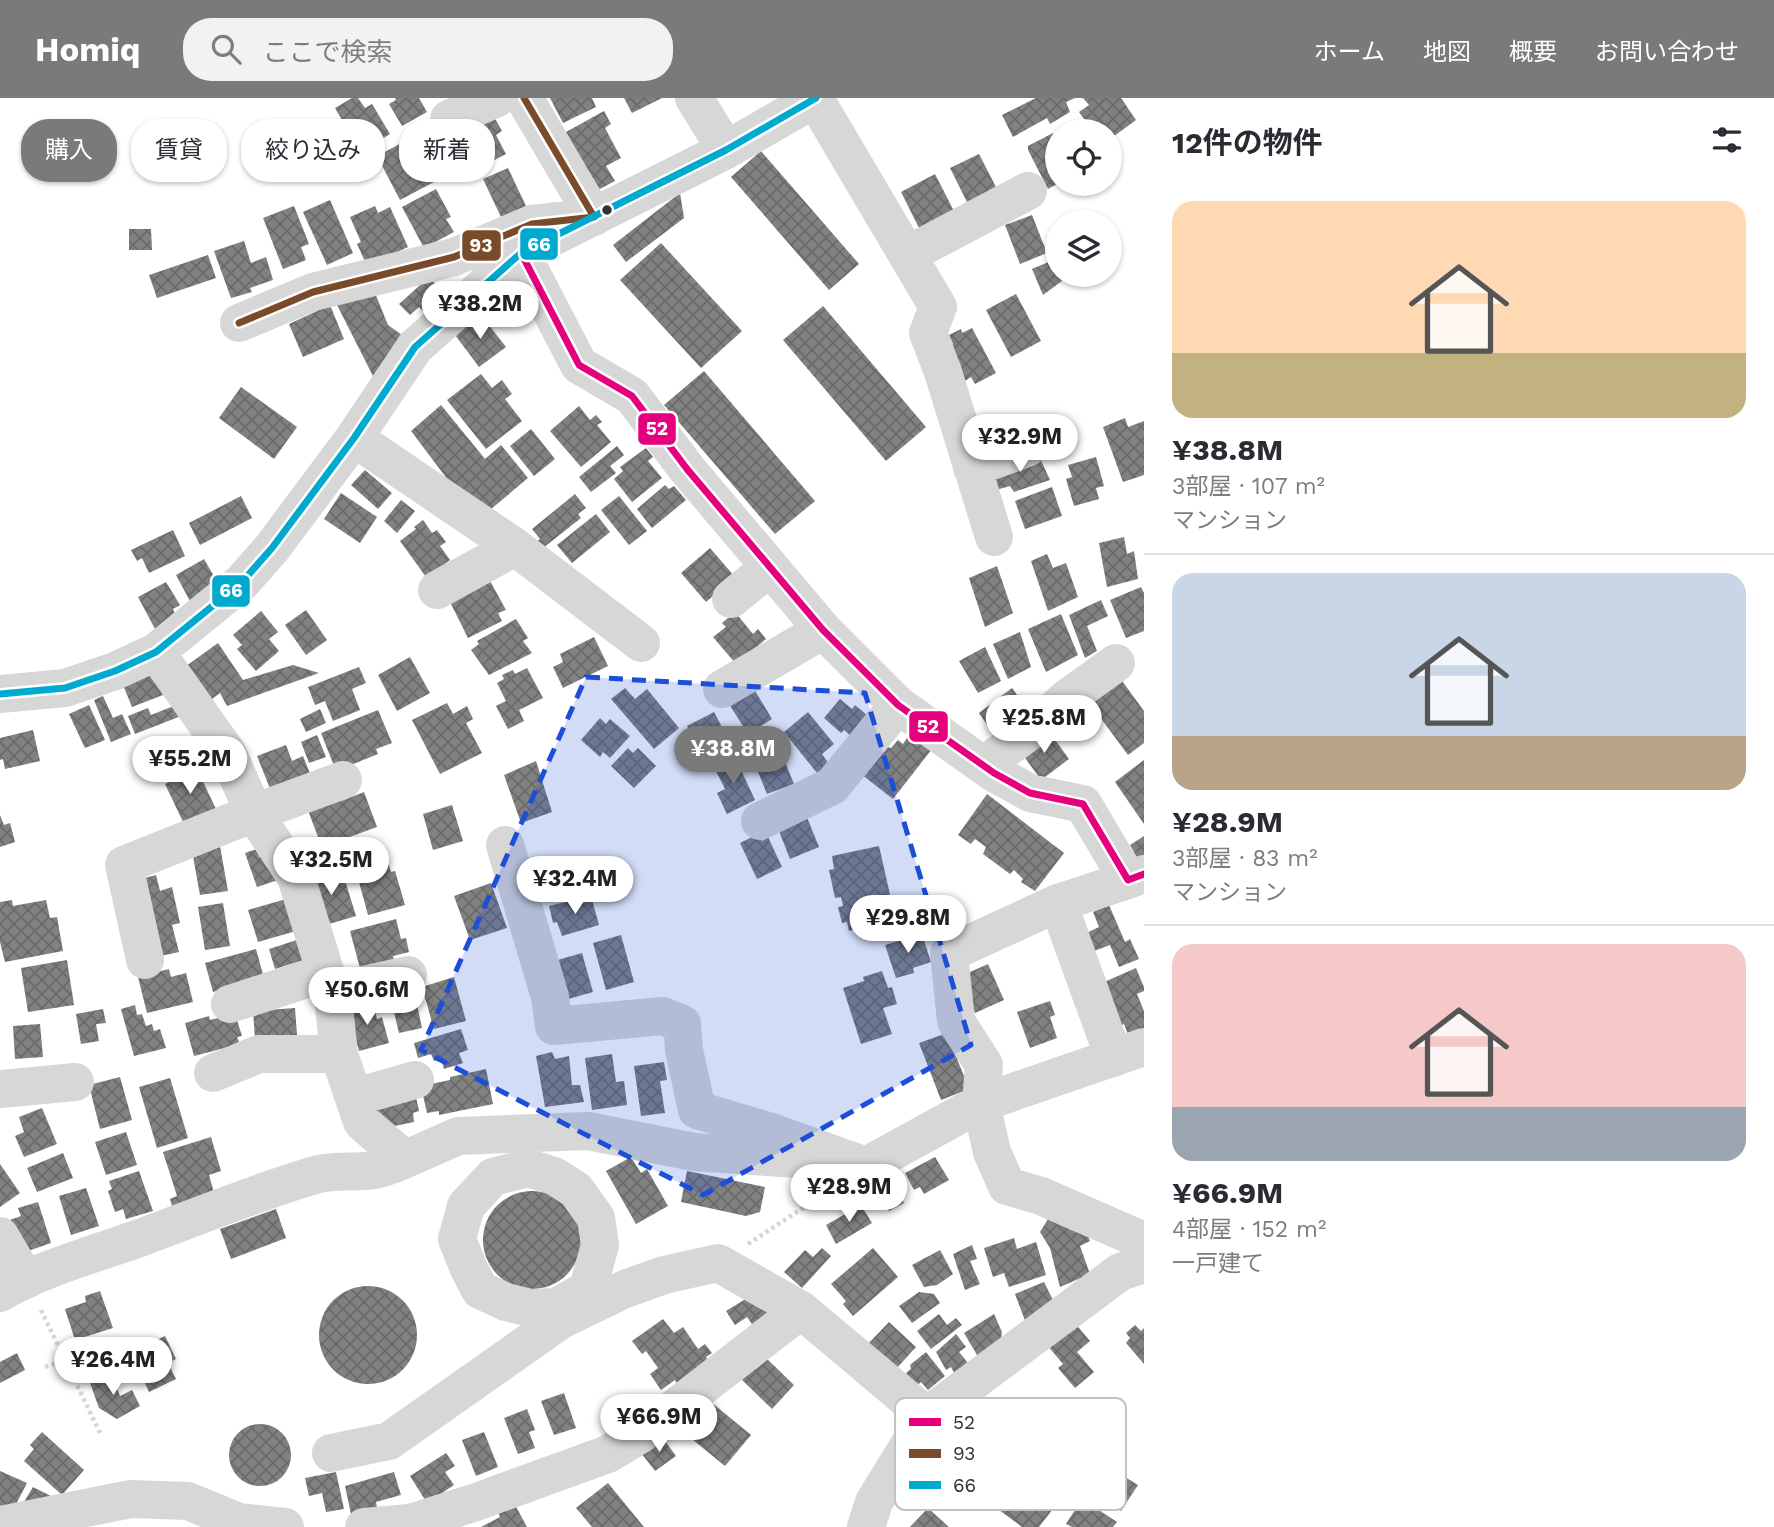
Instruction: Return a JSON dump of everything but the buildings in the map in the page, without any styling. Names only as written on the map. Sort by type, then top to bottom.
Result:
[{"type":"street","points":[[449,119],[497,98]]},
{"type":"street","points":[[524,98],[594,217]]},
{"type":"street","points":[[694,98],[726,150]]},
{"type":"street","points":[[0,694],[65,688],[115,671],[156,652],[242,582],[272,548],[354,438],[415,347],[521,253],[726,150],[815,98],[938,307],[928,332],[994,537]]},
{"type":"street","points":[[907,255],[1028,191]]},
{"type":"street","points":[[239,323],[313,292],[454,257],[532,224],[594,217]]},
{"type":"street","points":[[521,253],[579,365],[632,396],[687,469],[822,630],[898,705],[994,773],[1030,793],[1083,804],[1136,877],[1058,903],[949,953],[956,1020],[984,1065],[981,1103],[992,1152],[1007,1186],[1041,1196],[1144,1241]]},
{"type":"street","points":[[354,438],[515,547],[641,643]]},
{"type":"street","points":[[972,468],[1027,448]]},
{"type":"street","points":[[438,590],[515,547]]},
{"type":"street","points":[[731,599],[770,567]]},
{"type":"street","points":[[722,689],[822,630]]},
{"type":"street","points":[[156,652],[228,754],[254,813],[296,877],[328,982],[339,1054],[362,1122],[402,1157],[395,1164]]},
{"type":"street","points":[[984,765],[1116,663]]},
{"type":"street","points":[[760,821],[832,786],[898,705]]},
{"type":"street","points":[[145,960],[124,864],[343,780]]},
{"type":"street","points":[[505,845],[550,997],[554,1026],[663,1016],[682,1024],[684,1050],[697,1110],[768,1131],[862,1165]]},
{"type":"street","points":[[0,1236],[13,1287],[318,1174],[381,1168],[458,1136],[588,1131],[694,1152],[862,1165],[981,1103],[1129,1052],[1058,903]]},
{"type":"street","points":[[230,1004],[328,982],[408,975]]},
{"type":"street","points":[[213,1073],[259,1054],[339,1054]]},
{"type":"street","points":[[0,1077],[0,1089],[75,1082]]},
{"type":"street","points":[[355,1097],[415,1080]]},
{"type":"street","points":[[331,1453],[389,1440],[558,1314],[664,1275],[718,1263],[801,1310],[906,1398]]},
{"type":"street","points":[[951,1398],[1120,1272],[1144,1264]]},
{"type":"street","points":[[364,1527],[411,1525],[608,1454],[652,1426],[801,1310]]},
{"type":"street","points":[[866,1527],[874,1502],[895,1468]]},
{"type":"street","points":[[0,1525],[130,1513],[188,1501],[239,1522],[285,1527]]},
{"type":"path","points":[[718,1263],[862,1165]]},
{"type":"path","points":[[13,1287],[65,1360],[101,1435]]},
{"type":"path","points":[[45,1367],[96,1349]]},
{"type":"highlighted area","points":[[586,677],[865,693],[971,1045],[703,1195],[421,1050]]},
{"type":"transit line","name":"93","points":[[239,323],[313,292],[454,257],[532,224],[594,217],[524,98]]},
{"type":"transit line","name":"66","points":[[0,694],[65,688],[115,671],[156,652],[242,582],[272,548],[354,438],[415,347],[521,253],[726,150],[816,98]]},
{"type":"transit line","name":"52","points":[[521,253],[579,365],[632,396],[687,469],[823,630],[898,705],[994,773],[1030,793],[1083,804],[1128,880],[1144,874]]}]
